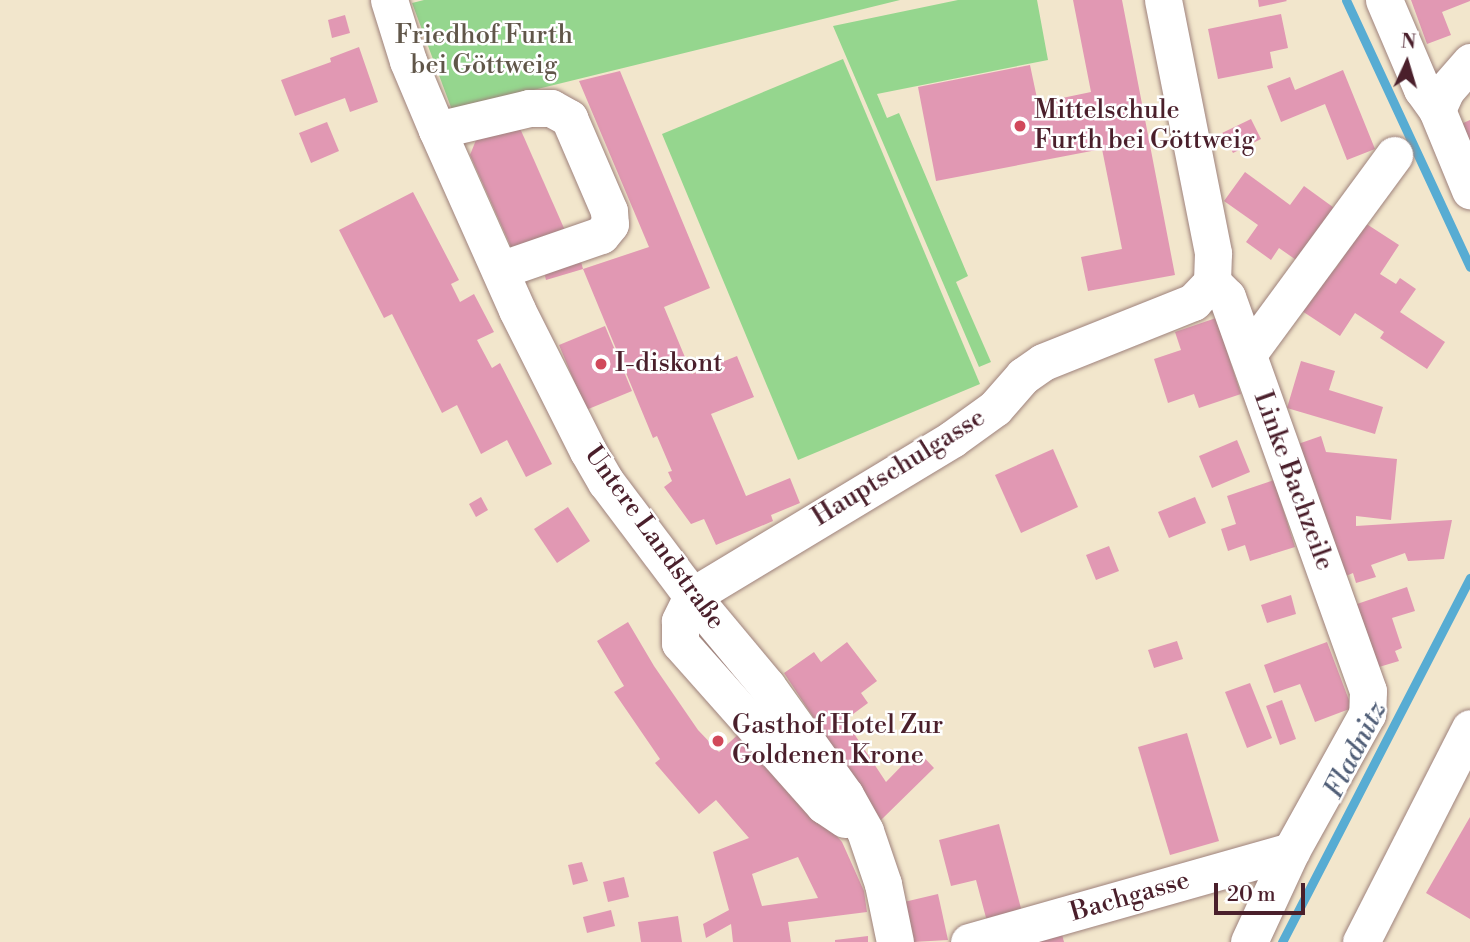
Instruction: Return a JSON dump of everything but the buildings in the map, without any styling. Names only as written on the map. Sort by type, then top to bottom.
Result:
[{"type":"street","name":"Untere Landstraße","points":[[389,0],[408,61],[437,130],[546,370],[594,462],[692,596],[767,686],[845,795],[865,831],[883,884],[895,942]]},
{"type":"street","points":[[1163,0],[1213,253],[1212,282]]},
{"type":"street","points":[[1384,0],[1422,89],[1437,110],[1470,190]]},
{"type":"street","points":[[1437,110],[1446,90],[1470,62]]},
{"type":"street","points":[[437,130],[530,108],[551,108],[569,118],[609,211],[610,224],[601,235],[500,270]]},
{"type":"street","points":[[1248,355],[1394,155]]},
{"type":"street","name":"Linke Bachzeile","points":[[1212,282],[1227,297],[1368,691],[1367,715],[1291,851],[1249,942]]},
{"type":"street","name":"Hauptschulgasse","points":[[692,596],[952,439],[995,408],[1023,376],[1043,362],[1194,302],[1212,282]]},
{"type":"street","points":[[1362,942],[1470,728]]},
{"type":"street","name":"Bachgasse","points":[[969,942],[1291,851]]},
{"type":"green space","name":"Friedhof Furth bei Göttweig","points":[[424,0],[900,0],[452,110],[412,3]]},
{"type":"green space","points":[[958,0],[1037,0],[1048,60],[877,94],[887,118],[899,113],[968,276],[956,282],[991,362],[979,367],[833,26]]},
{"type":"green space","points":[[843,59],[980,384],[798,460],[662,134]]},
{"type":"waterway","name":"Fladnitz","points":[[1346,0],[1470,267]]},
{"type":"waterway","name":"Fladnitz","points":[[1282,942],[1470,578]]},
{"type":"place","name":"Mittelschule Furth bei Göttweig","points":[[1020,126]]},
{"type":"place","name":"I-diskont","points":[[601,364]]},
{"type":"place","name":"Gasthof Hotel Zur Goldenen Krone","points":[[718,741]]}]
